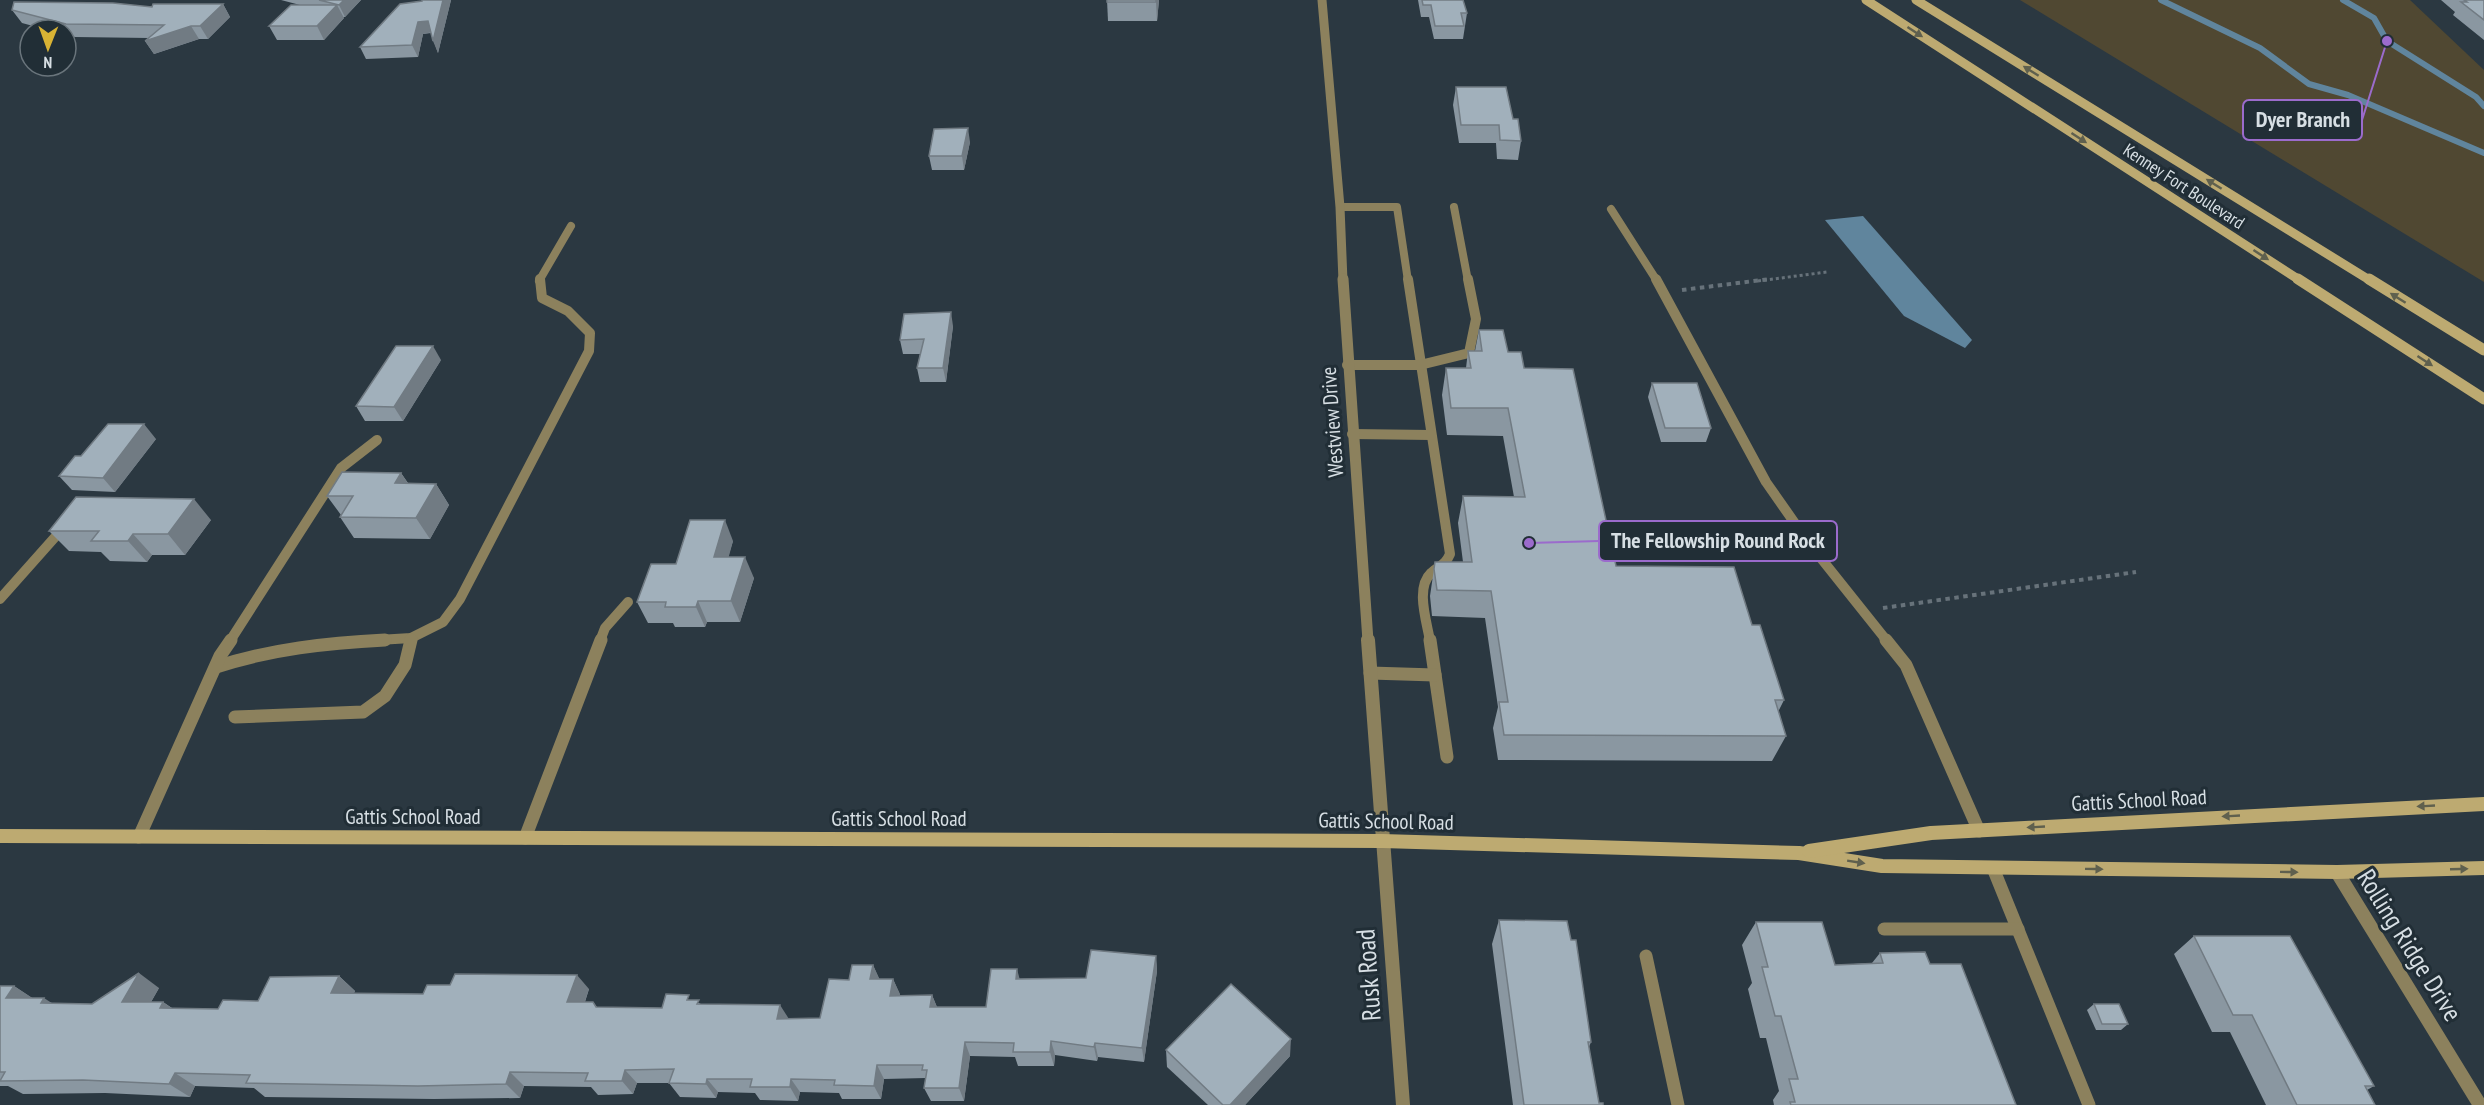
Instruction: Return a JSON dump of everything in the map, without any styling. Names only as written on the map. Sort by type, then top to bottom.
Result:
[{"type":"main road","name":"Kenney Fort Boulevard","points":[[1866,0],[2484,399]]},
{"type":"main road","name":"Kenney Fort Boulevard","points":[[1916,0],[2484,350]]},
{"type":"main road","name":"Gattis School Road","points":[[1799,853],[1931,833],[2484,804]]},
{"type":"main road","name":"Gattis School Road","points":[[0,836],[1382,841],[1799,853],[1882,866],[2337,872],[2484,868]]},
{"type":"street","name":"Westview Drive","points":[[1322,0],[1340,207],[1347,365],[1382,841]]},
{"type":"street","name":"Rusk Road","points":[[1382,841],[1402,1105]]},
{"type":"street","name":"Rolling Ridge Drive","points":[[2337,872],[2480,1105]]},
{"type":"lane","points":[[1340,207],[1397,207],[1450,554],[1446,564],[1430,573],[1422,589],[1447,757]]},
{"type":"lane","points":[[1347,365],[1420,364],[1469,353],[1476,319],[1454,207]]},
{"type":"lane","points":[[1611,208],[1660,286],[1766,482],[1808,542],[1906,665],[1979,831]]},
{"type":"lane","points":[[216,667],[253,656],[333,643],[411,638],[443,622],[460,599],[589,351],[590,333],[568,311],[542,298],[539,280],[571,226]]},
{"type":"lane","points":[[1352,434],[1431,435]]},
{"type":"lane","points":[[139,837],[220,656],[341,468],[377,440]]},
{"type":"lane","points":[[0,598],[68,522]]},
{"type":"lane","points":[[525,838],[605,628],[628,602]]},
{"type":"lane","points":[[235,717],[363,712],[385,696],[405,665],[411,638]]},
{"type":"lane","points":[[1370,673],[1435,675]]},
{"type":"lane","points":[[1993,868],[2089,1105]]},
{"type":"lane","points":[[1884,929],[2018,929]]},
{"type":"lane","points":[[1646,956],[1678,1105]]},
{"type":"path","points":[[1674,291],[1827,272]]},
{"type":"path","points":[[1875,599],[1883,608],[2136,572]]},
{"type":"shaded area","points":[[2020,0],[2410,0],[2484,70],[2484,282]]},
{"type":"water","points":[[1863,216],[1972,340],[1965,348],[1904,316],[1825,220]]},
{"type":"building","points":[[319,0],[344,0],[339,5]]},
{"type":"building","points":[[422,0],[443,0],[433,41],[428,21],[418,22],[412,45],[360,47],[400,4]]},
{"type":"building","points":[[1107,0],[1156,0],[1156,2],[1107,2]]},
{"type":"building","points":[[1422,0],[1463,0],[1467,13],[1461,13],[1464,26],[1435,26],[1431,5],[1423,5]]},
{"type":"building","points":[[2464,0],[2484,0],[2484,20],[2461,2],[2467,2]]},
{"type":"building","points":[[14,2],[113,3],[152,7],[153,4],[223,4],[200,26],[191,26],[145,41],[164,25],[78,24],[78,18],[43,18],[12,10]]},
{"type":"building","points":[[291,5],[337,5],[317,26],[269,26]]},
{"type":"building","points":[[1456,87],[1506,87],[1513,119],[1518,119],[1521,141],[1500,140],[1499,125],[1461,125]]},
{"type":"building","points":[[968,128],[962,156],[929,156],[934,129]]},
{"type":"building","points":[[951,312],[943,368],[917,368],[924,339],[900,340],[904,314]]},
{"type":"building","points":[[1479,330],[1503,330],[1508,352],[1521,352],[1524,368],[1573,369],[1616,566],[1734,567],[1752,625],[1760,625],[1784,700],[1775,700],[1786,736],[1504,735],[1499,702],[1508,702],[1491,591],[1437,590],[1434,569],[1435,562],[1472,562],[1463,496],[1525,497],[1508,408],[1451,408],[1446,368],[1471,368],[1468,351],[1482,351]]},
{"type":"building","points":[[396,346],[433,346],[394,407],[356,406]]},
{"type":"building","points":[[1652,383],[1697,383],[1711,428],[1665,428]]},
{"type":"building","points":[[108,424],[144,424],[103,478],[59,476],[75,456],[81,456]]},
{"type":"building","points":[[342,472],[401,473],[395,483],[436,484],[416,518],[340,517],[353,496],[327,496]]},
{"type":"building","points":[[76,497],[194,499],[168,534],[133,534],[128,541],[91,541],[99,531],[49,531]]},
{"type":"building","points":[[690,520],[725,520],[714,557],[745,557],[731,601],[698,601],[696,607],[665,607],[666,602],[637,602],[651,564],[676,564]]},
{"type":"building","points":[[1499,920],[1567,921],[1571,940],[1576,940],[1591,1042],[1588,1042],[1599,1103],[1603,1105],[1524,1105]]},
{"type":"building","points":[[1756,922],[1822,922],[1835,965],[1883,963],[1880,953],[1925,952],[1930,964],[1961,964],[2016,1105],[1791,1105],[1790,1102],[1795,1102],[1789,1079],[1798,1079],[1781,1016],[1775,1016],[1762,967],[1768,967]]},
{"type":"building","points":[[2194,936],[2290,936],[2374,1086],[2365,1086],[2375,1105],[2297,1105],[2252,1015],[2233,1015]]},
{"type":"building","points":[[1091,950],[1156,956],[1142,1048],[1095,1043],[1094,1047],[1051,1041],[1050,1052],[1013,1052],[1014,1043],[965,1042],[959,1088],[924,1088],[927,1070],[922,1070],[923,1065],[877,1065],[874,1086],[834,1085],[835,1080],[791,1079],[790,1087],[750,1087],[752,1079],[707,1079],[706,1084],[669,1083],[674,1069],[625,1070],[622,1081],[585,1081],[588,1073],[510,1072],[506,1084],[418,1086],[246,1083],[250,1075],[175,1073],[169,1084],[83,1080],[0,1081],[5,1072],[0,1072],[0,986],[14,986],[6,998],[44,998],[41,1003],[92,1004],[139,973],[122,1002],[163,1002],[160,1008],[218,1009],[223,1000],[258,1001],[270,977],[339,976],[331,993],[423,994],[427,985],[450,985],[455,974],[577,975],[567,1002],[593,1002],[596,1007],[662,1008],[666,994],[689,995],[687,1000],[699,1000],[697,1004],[780,1005],[777,1019],[820,1018],[829,979],[849,980],[852,965],[873,965],[870,979],[893,979],[890,996],[932,995],[930,1007],[986,1007],[991,969],[1017,969],[1016,979],[1086,978]]},
{"type":"building","points":[[1231,984],[1291,1039],[1230,1105],[1223,1105],[1166,1050]]},
{"type":"building","points":[[2094,1004],[2119,1004],[2128,1024],[2102,1024]]},
{"type":"waterway","points":[[2161,0],[2260,48],[2309,84],[2348,95],[2484,153]]},
{"type":"waterway","points":[[2343,0],[2374,18],[2387,41],[2476,97],[2484,106]]},
{"type":"place","name":"Dyer Branch","points":[[2387,41]]},
{"type":"place","name":"The Fellowship Round Rock","points":[[1529,543]]}]
